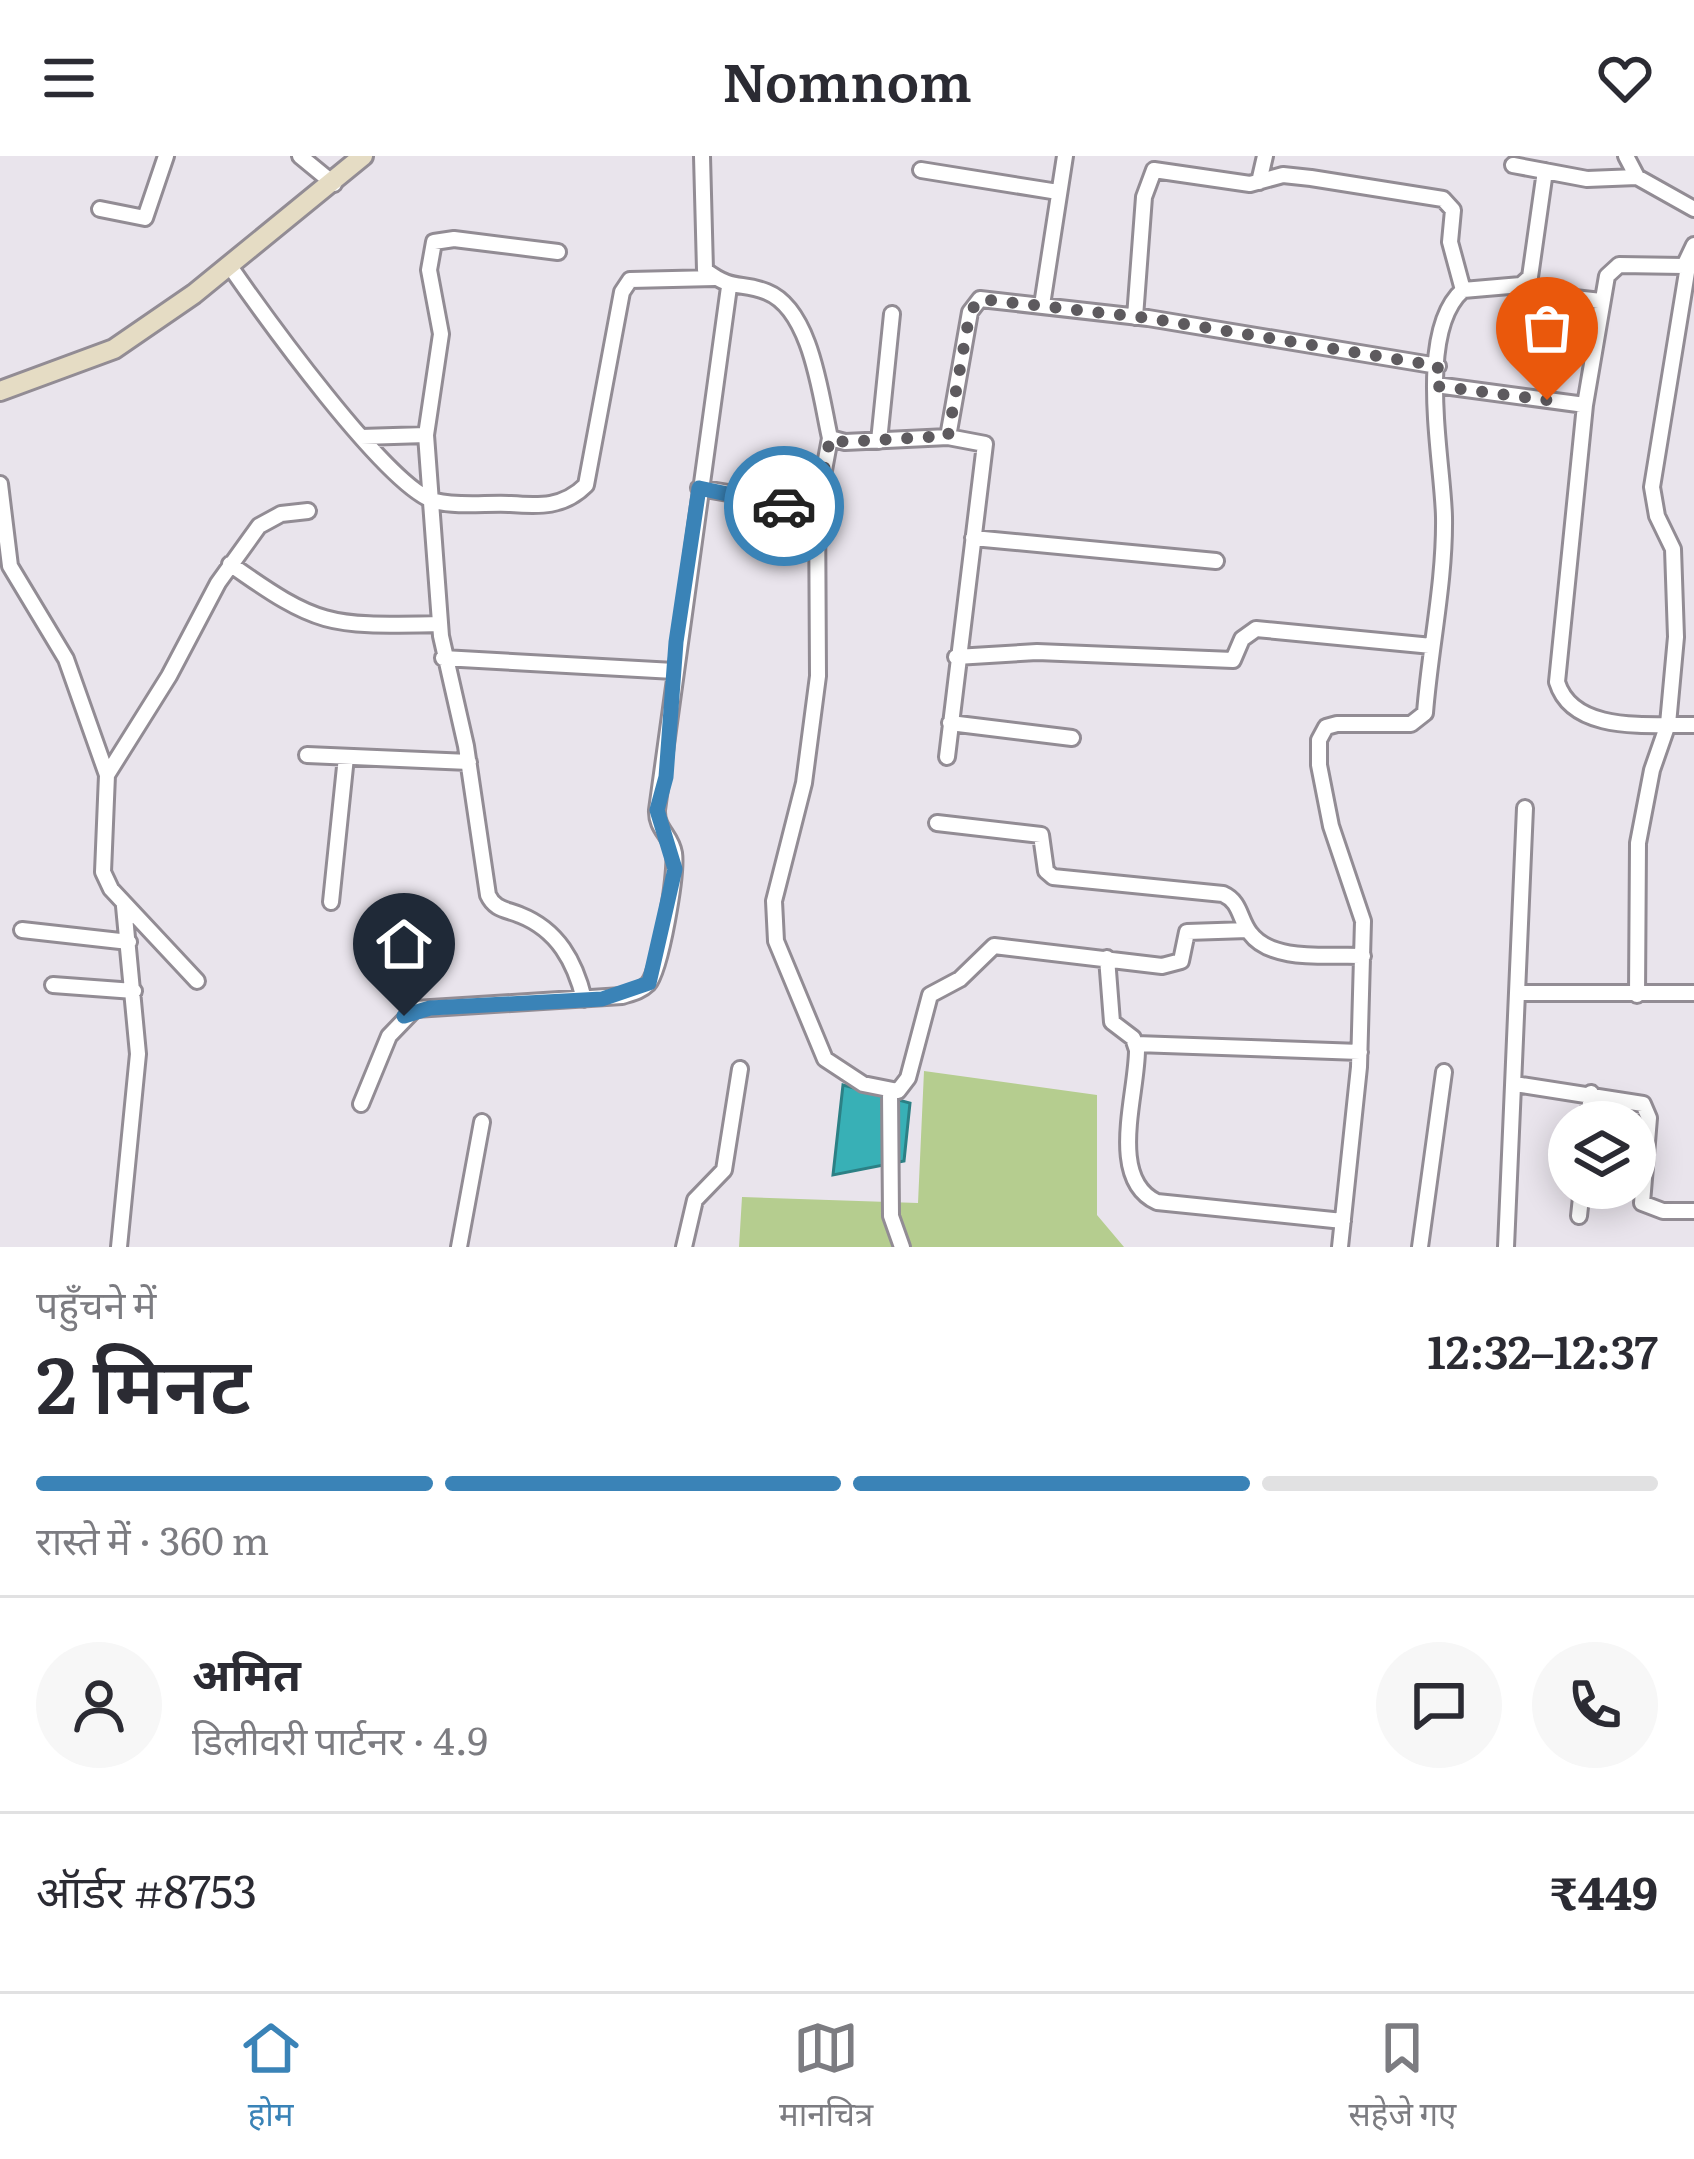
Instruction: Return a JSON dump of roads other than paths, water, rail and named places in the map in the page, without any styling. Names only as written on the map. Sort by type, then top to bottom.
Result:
[{"type":"street","points":[[100,209],[145,218],[166,156]]},
{"type":"street","points":[[300,156],[334,184]]},
{"type":"street","points":[[0,391],[114,349],[230,265],[363,156]]},
{"type":"street","points":[[702,156],[705,270],[722,282]]},
{"type":"street","points":[[1042,305],[1066,156]]},
{"type":"street","points":[[1259,182],[1265,156]]},
{"type":"street","points":[[1626,156],[1636,177]]},
{"type":"street","points":[[1135,317],[1146,183],[1164,163],[1259,182],[1283,175],[1443,199],[1453,210],[1450,242],[1462,290]]},
{"type":"street","points":[[1513,165],[1587,179],[1636,177],[1694,209]]},
{"type":"street","points":[[921,170],[1058,192]]},
{"type":"street","points":[[1340,1247],[1360,1052],[1363,921],[1331,826],[1319,765],[1320,733],[1337,724],[1418,722],[1425,713],[1444,517],[1436,386],[1451,302],[1462,290],[1521,285],[1530,277],[1545,171]]},
{"type":"street","points":[[558,252],[454,239],[434,242],[429,270],[441,334],[426,435],[443,658],[469,762],[492,904],[547,931],[575,963],[584,999]]},
{"type":"street","points":[[1692,252],[1675,268],[1618,265],[1607,276],[1585,405],[1557,682],[1563,702],[1580,715],[1694,724]]},
{"type":"street","points":[[1637,994],[1638,843],[1652,770],[1668,724],[1675,578],[1673,549],[1657,516],[1652,487],[1692,252]]},
{"type":"street","points":[[230,265],[285,346],[361,437],[431,501],[554,505],[573,499],[586,485],[622,292],[630,280],[644,275],[722,282],[769,292],[790,314],[824,390],[830,438],[817,494],[818,676],[804,783],[774,901],[776,941],[825,1059],[863,1084],[890,1092],[903,1088],[931,994],[961,979],[994,946],[1176,965],[1187,932],[1248,930]]},
{"type":"street","points":[[361,1104],[397,1023],[416,1010],[584,999],[639,990],[655,972],[675,869],[671,843],[657,820],[722,282]]},
{"type":"street","points":[[1539,294],[1601,301]]},
{"type":"street","points":[[948,436],[970,312],[980,299],[1135,317],[1438,366]]},
{"type":"street","points":[[879,441],[892,314]]},
{"type":"street","points":[[1436,386],[1585,405]]},
{"type":"street","points":[[361,437],[426,435]]},
{"type":"street","points":[[830,438],[879,441],[948,436],[985,444],[947,757]]},
{"type":"street","points":[[0,484],[10,566],[66,659],[106,775],[103,872],[124,904],[197,981]]},
{"type":"street","points":[[699,488],[791,506],[805,506],[817,494]]},
{"type":"street","points":[[106,775],[230,564],[266,520],[308,512]]},
{"type":"street","points":[[973,538],[1216,561]]},
{"type":"street","points":[[230,564],[294,610],[324,622],[440,624]]},
{"type":"street","points":[[956,657],[1037,652],[1224,661],[1238,656],[1242,639],[1256,629],[1432,646]]},
{"type":"street","points":[[443,658],[674,670]]},
{"type":"street","points":[[950,723],[1072,738]]},
{"type":"street","points":[[307,755],[469,762]]},
{"type":"street","points":[[332,902],[346,757]]},
{"type":"street","points":[[1506,1247],[1525,808]]},
{"type":"street","points":[[937,823],[1040,835],[1046,871],[1053,877],[1223,894],[1237,903],[1248,930],[1274,951],[1363,956]]},
{"type":"street","points":[[119,1247],[137,1091],[134,991],[124,904]]},
{"type":"street","points":[[22,930],[128,942]]},
{"type":"street","points":[[1107,958],[1112,1022],[1136,1043],[1360,1052]]},
{"type":"street","points":[[53,985],[134,991]]},
{"type":"street","points":[[1520,993],[1694,993]]},
{"type":"street","points":[[1136,1043],[1129,1168],[1142,1195],[1198,1208],[1342,1221]]},
{"type":"street","points":[[684,1247],[695,1200],[724,1170],[740,1069]]},
{"type":"street","points":[[1420,1247],[1444,1072]]},
{"type":"street","points":[[1515,1084],[1635,1100],[1648,1109],[1642,1203],[1663,1211],[1694,1211]]},
{"type":"street","points":[[890,1092],[891,1216],[902,1247]]},
{"type":"street","points":[[1590,1101],[1591,1093]]},
{"type":"street","points":[[459,1247],[482,1122]]},
{"type":"street","points":[[1579,1216],[1580,1209]]},
{"type":"water","points":[[843,1085],[910,1103],[904,1161],[833,1175]]}]
